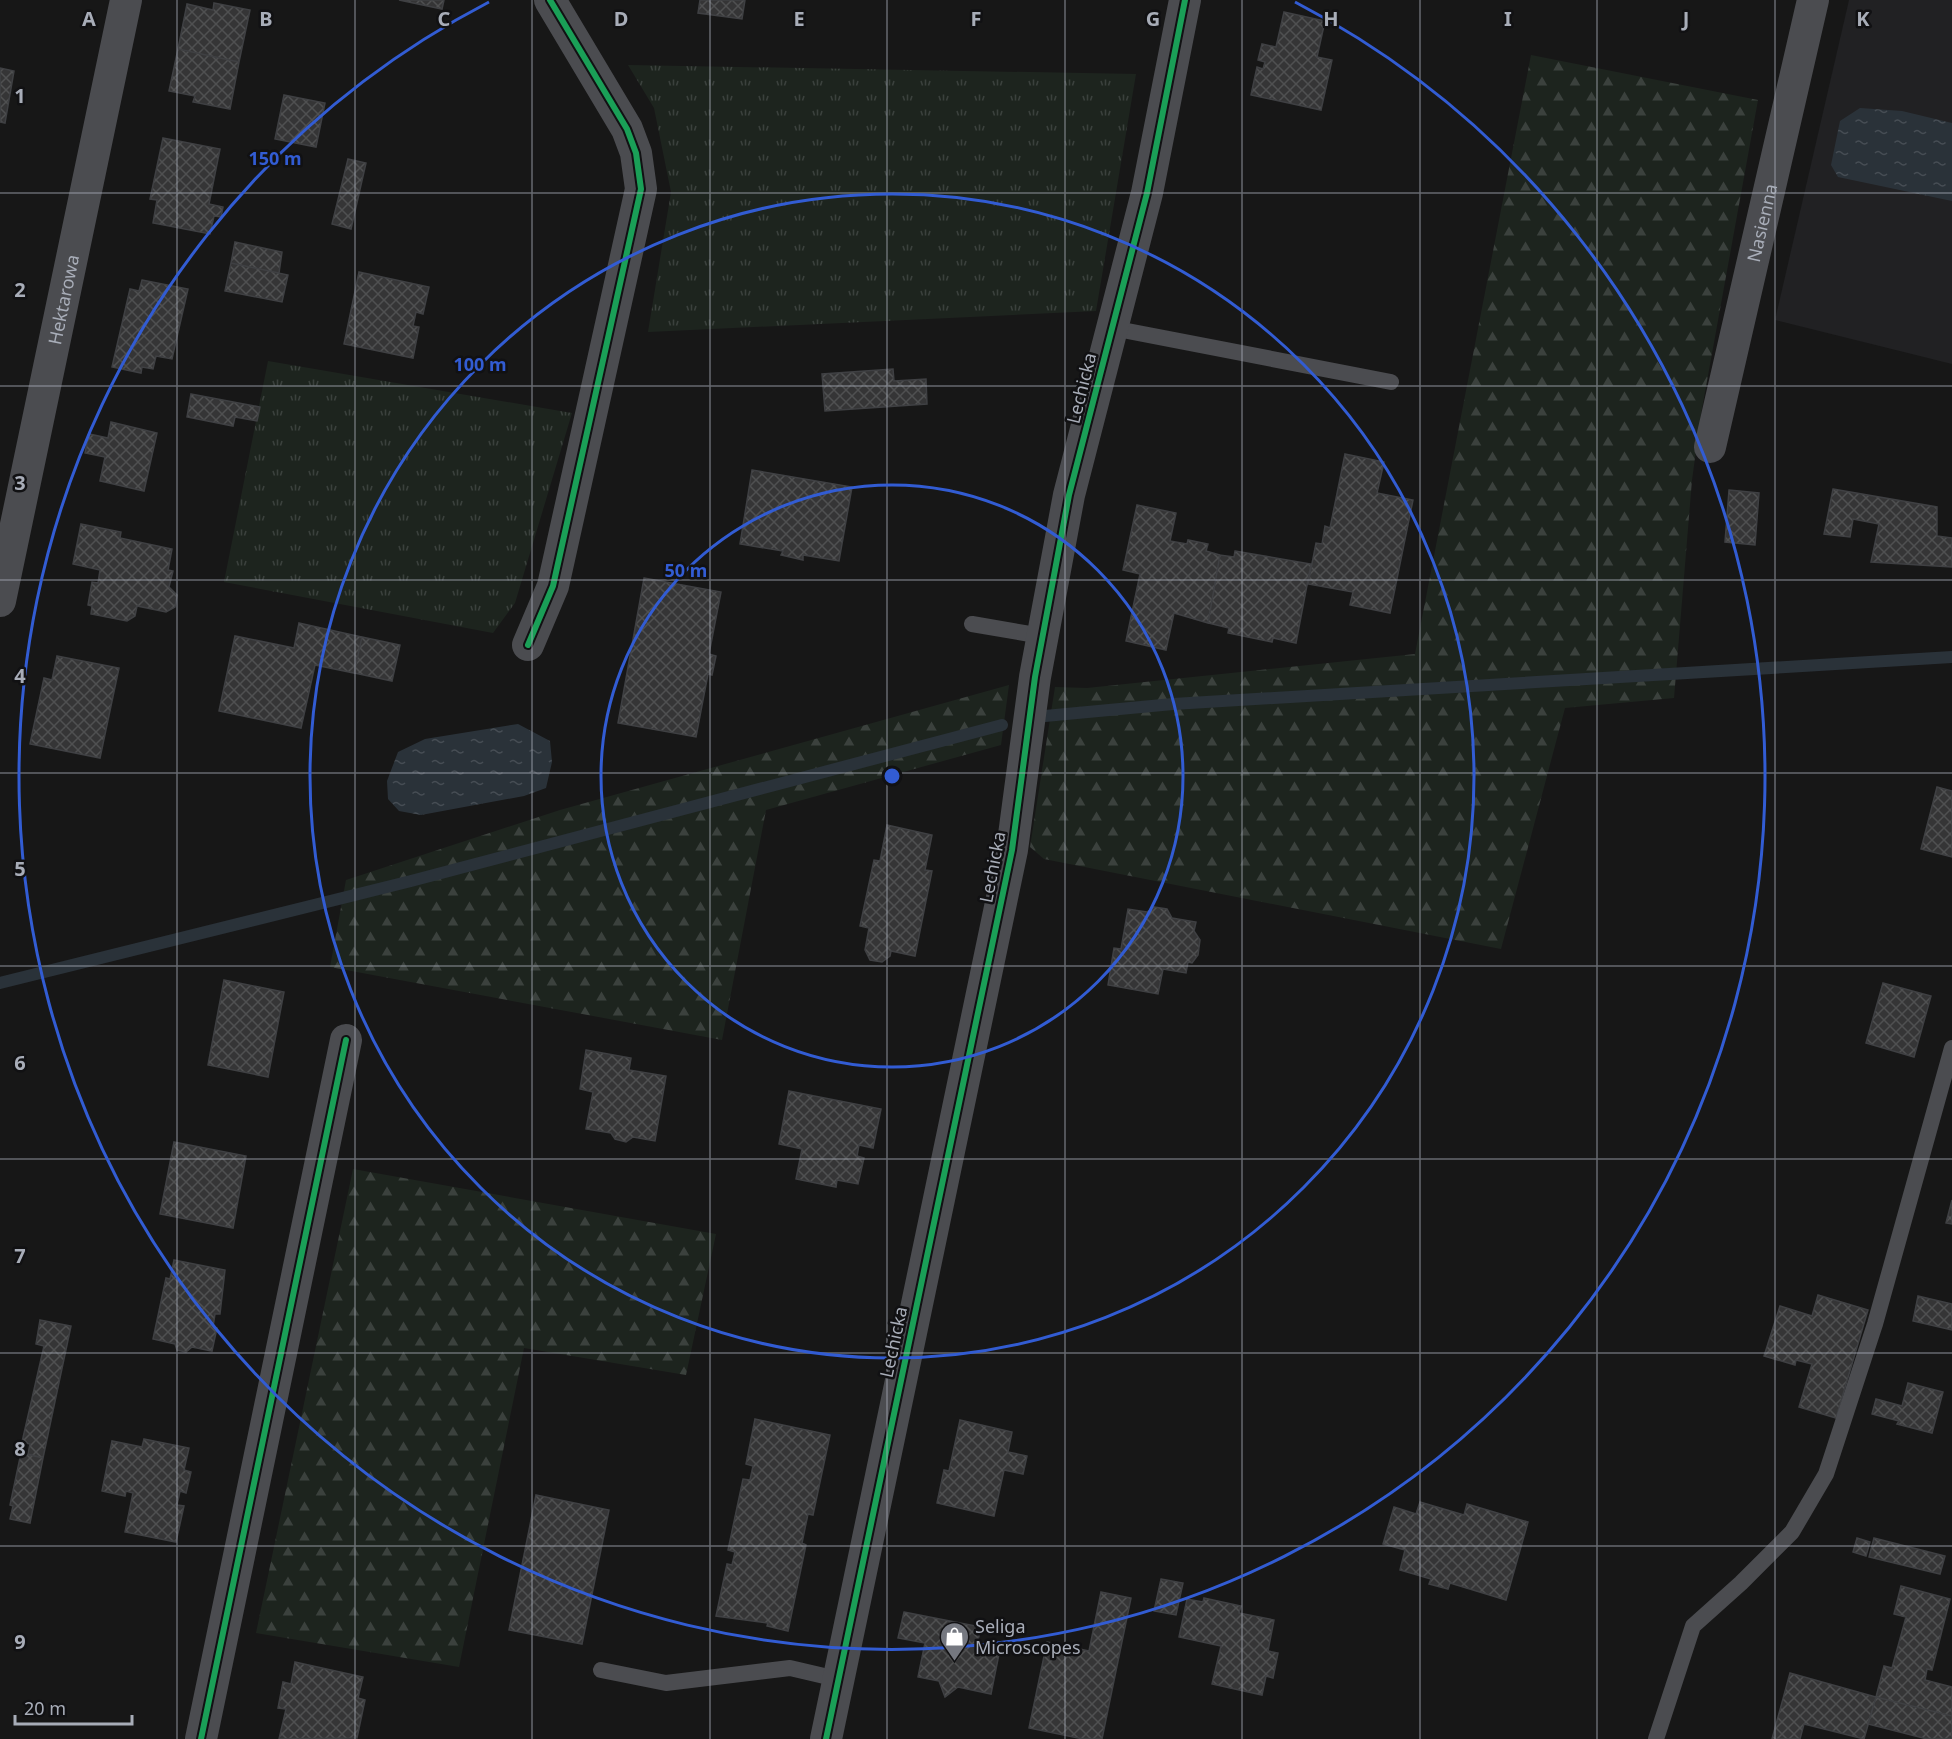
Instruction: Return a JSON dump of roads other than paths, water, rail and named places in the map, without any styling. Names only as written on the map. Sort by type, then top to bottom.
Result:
[{"type":"street","name":"Hektarowa","points":[[0,601],[126,0]]},
{"type":"street","points":[[528,645],[553,586],[641,189],[636,153],[627,129],[550,0]]},
{"type":"street","name":"Lechicka","points":[[826,1739],[1012,850],[1042,636],[1069,495],[1147,193],[1185,0]]},
{"type":"street","name":"Nasienna","points":[[1710,447],[1814,0]]},
{"type":"street","points":[[201,1739],[346,1040]]},
{"type":"lane","points":[[1112,328],[1391,382]]},
{"type":"lane","points":[[972,624],[1042,636]]},
{"type":"lane","points":[[1656,1739],[1693,1626],[1741,1583],[1792,1532],[1827,1474],[1875,1324],[1952,1048]]},
{"type":"lane","points":[[601,1670],[666,1683],[790,1668],[837,1679]]},
{"type":"water","points":[[1860,108],[1902,111],[1952,123],[1952,201],[1838,177],[1831,165],[1840,121]]},
{"type":"water","points":[[518,724],[550,741],[552,762],[546,788],[524,796],[421,815],[399,811],[388,799],[387,781],[398,752],[425,739]]},
{"type":"waterway","points":[[1045,716],[1173,704],[1952,657]]},
{"type":"waterway","points":[[0,983],[411,881],[1002,725]]},
{"type":"place","name":"Seliga Microscopes","points":[[954,1662]]}]
